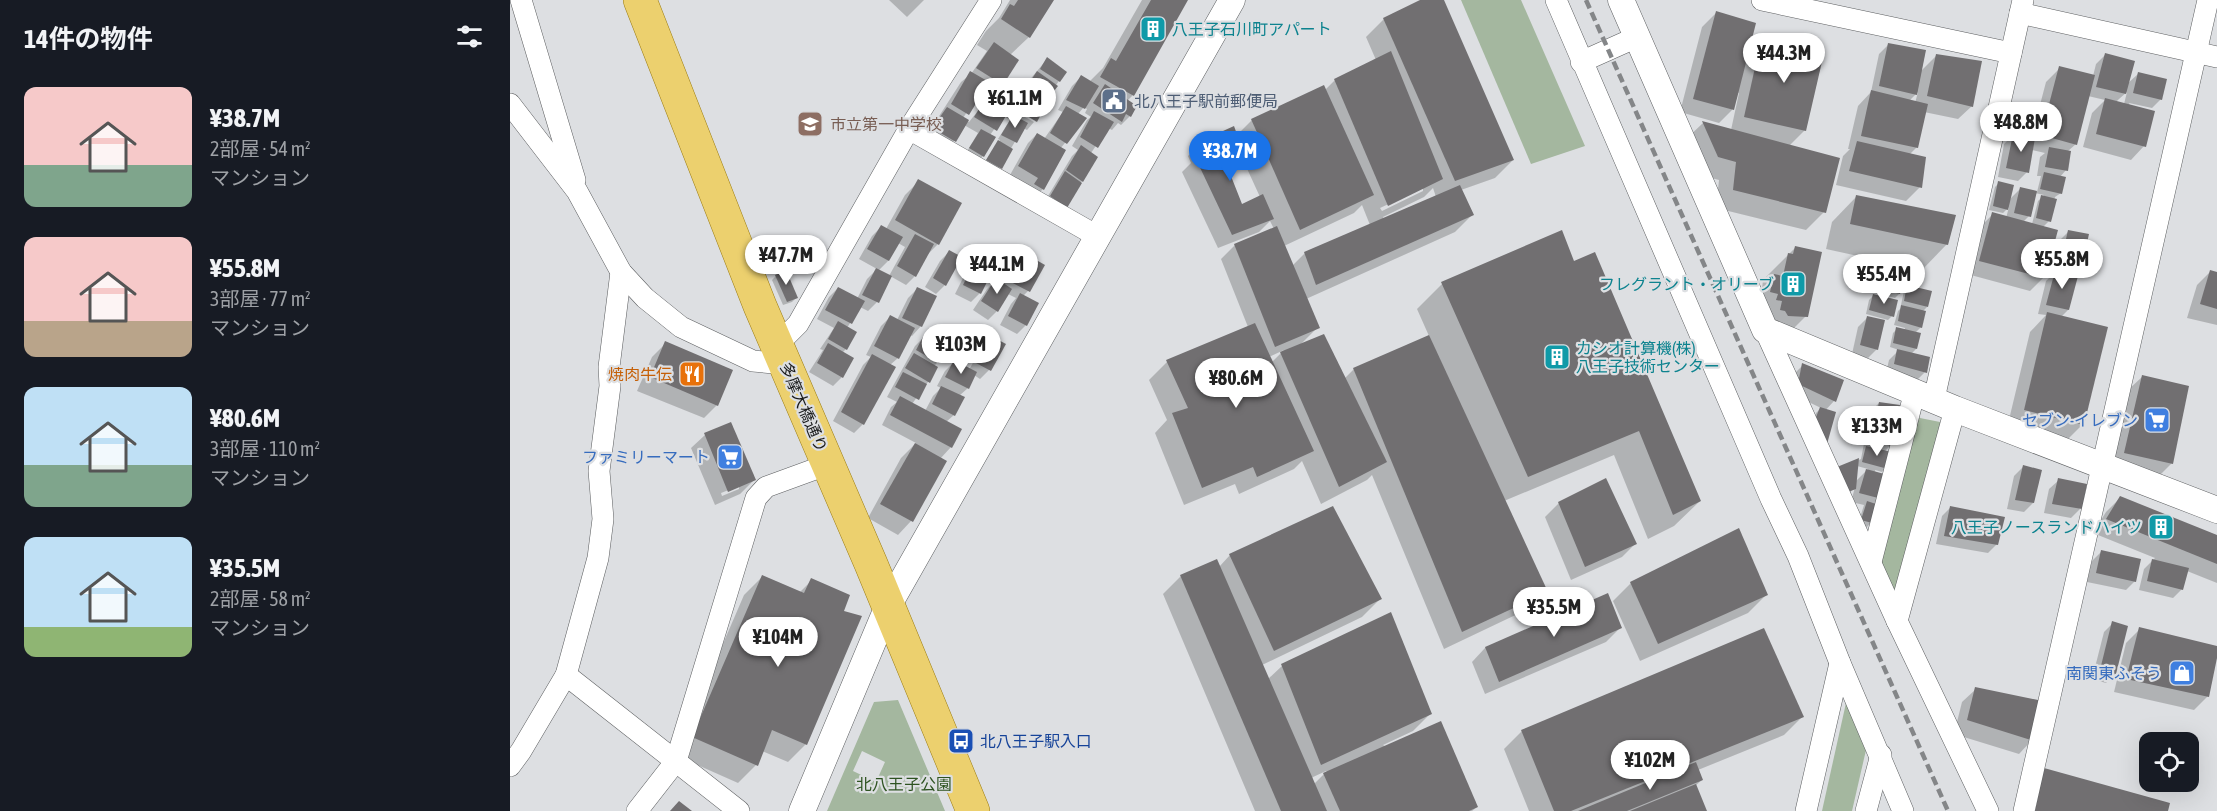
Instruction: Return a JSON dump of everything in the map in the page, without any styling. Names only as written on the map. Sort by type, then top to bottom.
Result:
[{"type":"main road","name":"多摩大橋通り","points":[[640,0],[781,354],[973,811]]},
{"type":"street","points":[[521,0],[578,191]]},
{"type":"street","points":[[510,104],[578,191],[621,272],[645,298],[681,327],[753,361],[781,354],[909,129],[991,0]]},
{"type":"street","points":[[802,811],[888,606],[1232,0]]},
{"type":"street","points":[[1556,0],[1771,499],[1798,556],[1840,663],[1903,811]]},
{"type":"street","points":[[1621,0],[1897,621],[1988,811]]},
{"type":"street","points":[[1762,0],[2011,53]]},
{"type":"street","points":[[2024,811],[2103,467],[2207,55],[2208,0]]},
{"type":"street","points":[[1897,621],[1935,400],[2021,7],[2207,55]]},
{"type":"street","points":[[1581,62],[1637,37]]},
{"type":"street","points":[[909,129],[1097,236]]},
{"type":"street","points":[[510,766],[566,675],[598,558],[603,519],[599,471],[621,272]]},
{"type":"street","points":[[1766,330],[1935,400],[2217,510]]},
{"type":"street","points":[[1871,562],[1935,400]]},
{"type":"street","points":[[636,811],[676,761],[756,498],[766,487],[829,464]]},
{"type":"street","points":[[1806,811],[1840,663]]},
{"type":"street","points":[[566,675],[739,811]]},
{"type":"street","points":[[1866,811],[1881,755]]},
{"type":"green space","points":[[1461,0],[1521,0],[1585,146],[1531,164]]},
{"type":"green space","points":[[1915,417],[1945,423],[1898,599],[1878,557]]},
{"type":"green space","name":"北八王子公園","points":[[898,700],[945,811],[827,811],[874,702]],"holes":[[[862,751],[885,762],[876,782],[853,771]]]},
{"type":"green space","points":[[1846,703],[1866,750],[1852,811],[1822,811]]},
{"type":"building","points":[[1018,0],[1054,0],[1030,38],[1001,19],[1010,4],[1014,6]]},
{"type":"building","name":"八王子石川町アパート","points":[[1151,0],[1188,0],[1134,96],[1100,77],[1111,58],[1116,61]]},
{"type":"building","points":[[1420,0],[1444,0],[1514,160],[1455,181],[1383,18]]},
{"type":"building","points":[[1716,11],[1756,23],[1734,110],[1693,99]]},
{"type":"building","points":[[1762,36],[1824,53],[1806,131],[1744,117]]},
{"type":"building","points":[[994,42],[1019,60],[1003,85],[976,68]]},
{"type":"building","points":[[1888,43],[1926,50],[1917,95],[1879,86]]},
{"type":"building","points":[[1391,51],[1443,179],[1388,206],[1334,79]]},
{"type":"building","points":[[2105,53],[2135,61],[2126,94],[2096,87]]},
{"type":"building","points":[[1936,54],[1982,61],[1973,107],[1927,96]]},
{"type":"building","points":[[1047,57],[1067,72],[1060,82],[1040,69]]},
{"type":"building","points":[[2059,66],[2095,75],[2077,145],[2041,135]]},
{"type":"building","points":[[970,71],[989,82],[969,115],[951,104]]},
{"type":"building","points":[[1037,71],[1058,86],[1046,101],[1026,88]]},
{"type":"building","points":[[2138,72],[2167,79],[2162,100],[2133,93]]},
{"type":"building","points":[[1081,75],[1099,86],[1085,109],[1066,100]]},
{"type":"building","points":[[1105,84],[1137,106],[1131,117],[1126,114],[1122,122],[1093,103]]},
{"type":"building","points":[[1324,85],[1374,195],[1300,230],[1251,119]]},
{"type":"building","points":[[1024,90],[1046,105],[1037,122],[1014,108]]},
{"type":"building","points":[[1871,90],[1928,104],[1918,148],[1861,136]]},
{"type":"building","points":[[988,95],[1010,109],[997,131],[974,117]]},
{"type":"building","points":[[2105,98],[2155,111],[2146,147],[2096,134]]},
{"type":"building","points":[[1066,106],[1087,118],[1067,144],[1050,133]]},
{"type":"building","points":[[947,107],[969,120],[956,142],[932,128]]},
{"type":"building","points":[[1094,111],[1114,122],[1098,148],[1080,137]]},
{"type":"building","points":[[1013,115],[1028,123],[1017,143],[1001,135]]},
{"type":"building","points":[[1702,121],[1840,158],[1826,213],[1733,190],[1736,162],[1718,157]]},
{"type":"building","points":[[1234,126],[1247,162],[1229,171],[1242,204],[1263,194],[1274,219],[1232,235],[1195,157],[1205,150],[1201,141]]},
{"type":"building","points":[[981,129],[996,137],[984,157],[969,148]]},
{"type":"building","points":[[1037,133],[1066,150],[1044,190],[1034,184],[1038,178],[1018,166]]},
{"type":"building","points":[[2013,134],[2035,138],[2029,173],[2006,168]]},
{"type":"building","points":[[998,140],[1013,149],[1002,169],[986,160]]},
{"type":"building","points":[[1857,141],[1926,157],[1922,188],[1849,171]]},
{"type":"building","points":[[1081,145],[1098,157],[1083,182],[1066,170]]},
{"type":"building","points":[[2049,147],[2071,151],[2068,171],[2045,167]]},
{"type":"building","points":[[1065,171],[1082,183],[1067,208],[1050,196]]},
{"type":"building","points":[[2044,172],[2066,177],[2062,194],[2040,189]]},
{"type":"building","points":[[918,179],[962,203],[939,245],[895,220]]},
{"type":"building","points":[[1998,181],[2014,185],[2008,210],[1993,206]]},
{"type":"building","points":[[1460,185],[1474,215],[1316,285],[1304,252]]},
{"type":"building","points":[[2020,187],[2037,191],[2031,217],[2014,213]]},
{"type":"building","points":[[1856,195],[1956,215],[1948,245],[1850,224]]},
{"type":"building","points":[[2041,195],[2057,199],[2051,222],[2036,218]]},
{"type":"building","points":[[1992,212],[2058,230],[2045,278],[1979,261]]},
{"type":"building","points":[[881,225],[903,237],[889,261],[867,249]]},
{"type":"building","points":[[1277,226],[1320,328],[1275,347],[1234,244]]},
{"type":"building","name":"カシオ計算機(株) 八王子技術センター","points":[[1562,230],[1574,261],[1595,252],[1701,501],[1673,515],[1639,431],[1528,477],[1441,282]]},
{"type":"building","points":[[2068,230],[2089,234],[2081,270],[2060,266]]},
{"type":"building","points":[[915,234],[934,244],[916,277],[897,266]]},
{"type":"building","name":"フレグラント・オリーブ","points":[[1795,246],[1822,252],[1808,317],[1788,316],[1785,311],[1780,310],[1782,301],[1776,300],[1778,294],[1770,292],[1774,274],[1783,276],[1788,253],[1793,254]]},
{"type":"building","points":[[949,250],[962,257],[946,286],[933,278]]},
{"type":"building","points":[[1024,253],[1045,265],[1030,292],[1009,281]]},
{"type":"building","points":[[973,265],[991,274],[981,294],[963,285]]},
{"type":"building","points":[[876,268],[892,276],[879,303],[862,295]]},
{"type":"building","points":[[786,270],[798,298],[787,302],[775,275]]},
{"type":"building","points":[[2210,270],[2217,272],[2217,309],[2200,304]]},
{"type":"building","points":[[2055,271],[2078,276],[2069,310],[2046,305]]},
{"type":"building","points":[[1880,272],[1905,278],[1900,294],[1876,288]]},
{"type":"building","points":[[996,278],[1012,289],[998,312],[981,301]]},
{"type":"building","points":[[1907,285],[1932,291],[1928,307],[1904,301]]},
{"type":"building","points":[[838,287],[865,301],[852,324],[825,310]]},
{"type":"building","points":[[917,287],[937,296],[922,327],[902,318]]},
{"type":"building","points":[[1020,293],[1039,303],[1027,326],[1008,316]]},
{"type":"building","points":[[1873,294],[1898,300],[1894,317],[1869,310]]},
{"type":"building","points":[[1901,305],[1926,311],[1922,328],[1898,321]]},
{"type":"building","points":[[2047,312],[2108,327],[2084,425],[2024,410]]},
{"type":"building","points":[[890,315],[915,328],[899,359],[874,346]]},
{"type":"building","points":[[1867,316],[1885,320],[1878,350],[1860,345]]},
{"type":"building","points":[[838,321],[857,332],[847,350],[828,339]]},
{"type":"building","points":[[1255,323],[1314,451],[1257,477],[1253,467],[1202,488],[1172,413],[1188,408],[1166,360]]},
{"type":"building","points":[[1896,327],[1921,333],[1917,349],[1893,343]]},
{"type":"building","points":[[1324,334],[1387,462],[1339,487],[1280,352]]},
{"type":"building","points":[[924,335],[947,349],[939,363],[916,350]]},
{"type":"building","points":[[1429,335],[1548,592],[1462,632],[1353,368]]},
{"type":"building","points":[[991,336],[1006,344],[991,371],[976,363]]},
{"type":"building","name":"焼肉牛伝","points":[[665,341],[733,370],[718,406],[650,377]]},
{"type":"building","points":[[828,343],[854,358],[843,378],[817,363]]},
{"type":"building","points":[[1897,349],[1930,357],[1927,373],[1894,364]]},
{"type":"building","points":[[914,353],[938,367],[930,383],[905,368]]},
{"type":"building","points":[[872,354],[896,367],[864,425],[841,412]]},
{"type":"building","points":[[954,360],[977,372],[969,389],[945,377]]},
{"type":"building","points":[[1802,363],[1844,380],[1836,402],[1798,384]]},
{"type":"building","points":[[903,372],[927,384],[919,400],[895,387]]},
{"type":"building","name":"セブン-イレブン","points":[[2142,375],[2189,386],[2173,464],[2124,453]]},
{"type":"building","points":[[941,386],[965,397],[955,416],[932,404]]},
{"type":"building","points":[[900,396],[962,429],[952,448],[890,415]]},
{"type":"building","points":[[1879,402],[1900,405],[1892,446],[1871,442]]},
{"type":"building","points":[[1820,407],[1836,412],[1827,444],[1815,420]]},
{"type":"building","name":"ファミリーマート","points":[[731,422],[756,480],[728,492],[704,433]]},
{"type":"building","points":[[915,443],[947,461],[913,522],[880,504]]},
{"type":"building","points":[[1866,446],[1892,452],[1888,469],[1862,462]]},
{"type":"building","points":[[1859,458],[1856,489],[1848,492],[1837,467]]},
{"type":"building","points":[[2023,465],[2042,470],[2034,503],[2015,500]]},
{"type":"building","points":[[1866,469],[1888,475],[1882,499],[1859,493]]},
{"type":"building","points":[[1606,478],[1637,544],[1585,567],[1558,502]]},
{"type":"building","points":[[2058,478],[2087,484],[2082,509],[2052,504]]},
{"type":"building","name":"八王子ノースランドハイツ","points":[[2120,496],[2217,535],[2217,564],[2106,519]]},
{"type":"building","points":[[1867,501],[1879,505],[1872,523],[1861,520]]},
{"type":"building","points":[[1333,506],[1382,599],[1274,651],[1229,554]]},
{"type":"building","points":[[1950,506],[2005,517],[1998,545],[1944,536]]},
{"type":"building","points":[[1739,528],[1768,595],[1658,644],[1630,582]]},
{"type":"building","points":[[2101,550],[2141,559],[2136,582],[2096,573]]},
{"type":"building","points":[[1217,559],[1327,811],[1281,811],[1180,575]]},
{"type":"building","points":[[2152,559],[2189,568],[2183,590],[2147,581]]},
{"type":"building","points":[[762,575],[804,593],[811,578],[850,595],[844,611],[862,616],[807,745],[772,730],[758,766],[692,737]]},
{"type":"building","points":[[1608,593],[1622,628],[1499,682],[1485,647]]},
{"type":"building","points":[[1391,612],[1432,714],[1321,765],[1281,664]]},
{"type":"building","points":[[2112,621],[2128,626],[2116,674],[2100,670]]},
{"type":"building","points":[[2139,627],[2217,646],[2217,658],[2209,697],[2126,679]]},
{"type":"building","points":[[1764,628],[1804,717],[1571,811],[1554,811],[1521,730]]},
{"type":"building","points":[[1975,687],[2043,701],[2034,741],[1967,720]]},
{"type":"building","points":[[1441,721],[1478,807],[1469,811],[1340,811],[1323,773]]},
{"type":"building","points":[[1696,762],[1703,780],[1627,811],[1578,811]]},
{"type":"building","points":[[2044,768],[2170,803],[2168,811],[2035,811]]},
{"type":"building","points":[[1696,784],[1707,811],[1630,811]]},
{"type":"building","points":[[679,801],[692,811],[670,811]]},
{"type":"railway","points":[[1586,0],[1948,811]]},
{"type":"place","name":"八王子石川町アパート","points":[[1153,29]]},
{"type":"place","name":"北八王子駅前郵便局","points":[[1114,101]]},
{"type":"place","name":"市立第一中学校","points":[[810,124]]},
{"type":"place","name":"フレグラント・オリーブ","points":[[1793,284]]},
{"type":"place","name":"カシオ計算機(株) 八王子技術センター","points":[[1557,357]]},
{"type":"place","name":"焼肉牛伝","points":[[692,374]]},
{"type":"place","name":"セブン-イレブン","points":[[2157,420]]},
{"type":"place","name":"ファミリーマート","points":[[730,457]]},
{"type":"place","name":"八王子ノースランドハイツ","points":[[2161,527]]},
{"type":"place","name":"南関東ふそう","points":[[2182,673]]},
{"type":"place","name":"北八王子駅入口","points":[[961,741]]}]
